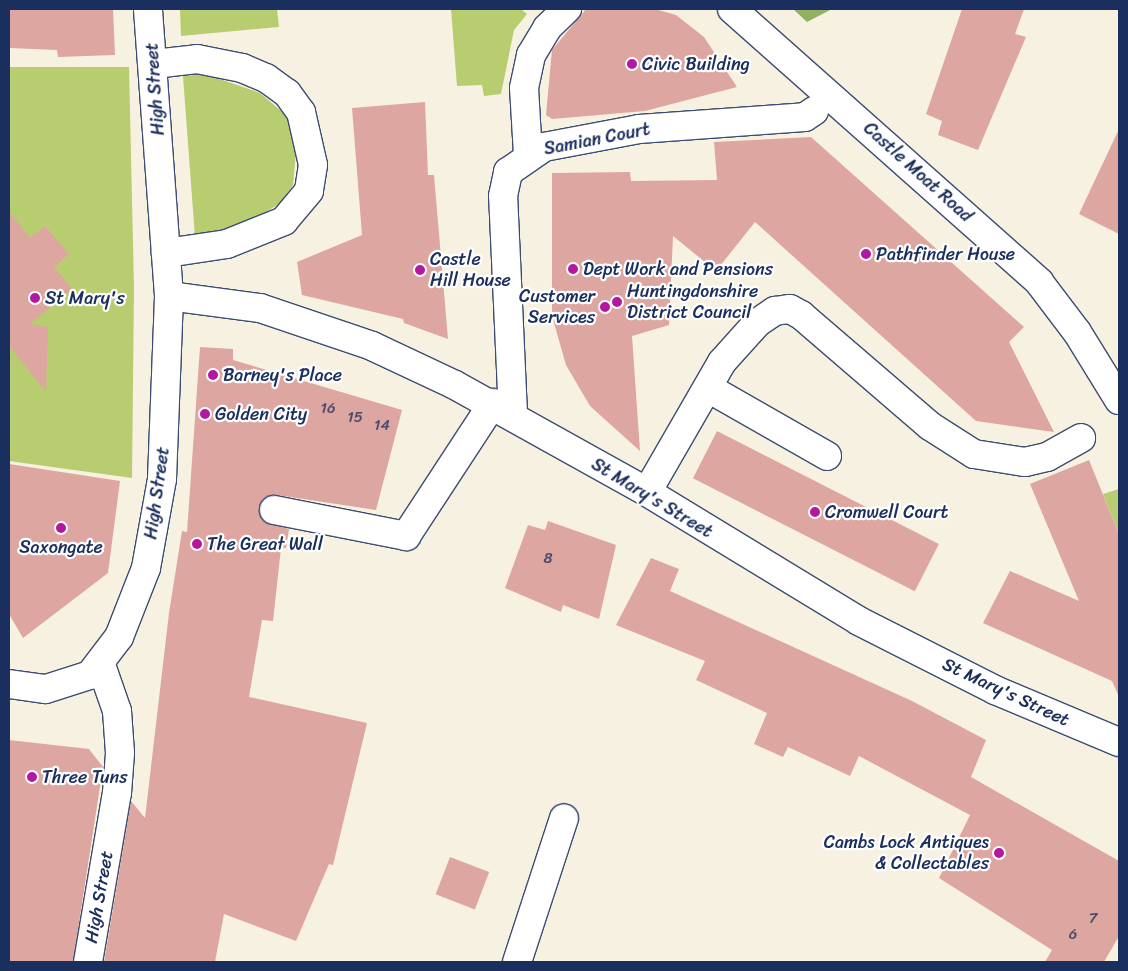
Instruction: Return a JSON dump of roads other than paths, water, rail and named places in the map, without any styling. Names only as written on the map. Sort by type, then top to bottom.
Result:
[{"type":"street","name":"High Street","points":[[88,962],[117,793],[119,745],[111,690],[101,665],[134,603],[155,522],[166,430],[169,296],[154,64],[148,9]]},
{"type":"street","points":[[528,155],[524,88],[531,55],[547,28],[568,9]]},
{"type":"street","name":"Castle Moat Road","points":[[732,9],[1039,282],[1078,332],[1119,400]]},
{"type":"street","points":[[154,64],[197,59],[242,68],[266,78],[287,93],[301,112],[313,165],[309,191],[284,221],[227,244],[166,253]]},
{"type":"street","name":"Samian Court","points":[[503,409],[503,196],[508,172],[528,155],[544,147],[639,129],[805,117],[814,111]]},
{"type":"street","name":"St Mary's Street","points":[[169,296],[260,308],[372,346],[503,409],[647,492],[859,621],[995,690],[1119,742]]},
{"type":"street","points":[[647,492],[722,362],[757,323],[775,311],[790,309],[930,426],[974,454],[1025,462],[1047,457],[1081,438]]},
{"type":"street","points":[[708,388],[827,456]]},
{"type":"street","points":[[274,510],[406,536],[503,409]]},
{"type":"street","points":[[9,684],[63,687],[90,675],[101,665]]},
{"type":"street","points":[[517,962],[564,818]]},
{"type":"place","name":"Civic Building","points":[[632,64]]},
{"type":"place","name":"Pathfinder House","points":[[866,254]]},
{"type":"place","name":"Dept Work and Pensions","points":[[573,269]]},
{"type":"place","name":"Castle Hill House","points":[[420,270]]},
{"type":"place","name":"St Mary's","points":[[35,298]]},
{"type":"place","name":"Huntingdonshire District Council","points":[[617,302]]},
{"type":"place","name":"Customer Services","points":[[605,307]]},
{"type":"place","name":"Barney's Place","points":[[213,375]]},
{"type":"place","name":"Golden City","points":[[205,414]]},
{"type":"place","name":"Cromwell Court","points":[[815,512]]},
{"type":"place","name":"Saxongate","points":[[61,528]]},
{"type":"place","name":"The Great Wall","points":[[197,544]]},
{"type":"place","name":"Three Tuns","points":[[32,777]]},
{"type":"place","name":"Cambs Lock Antiques & Collectables","points":[[999,853]]}]
